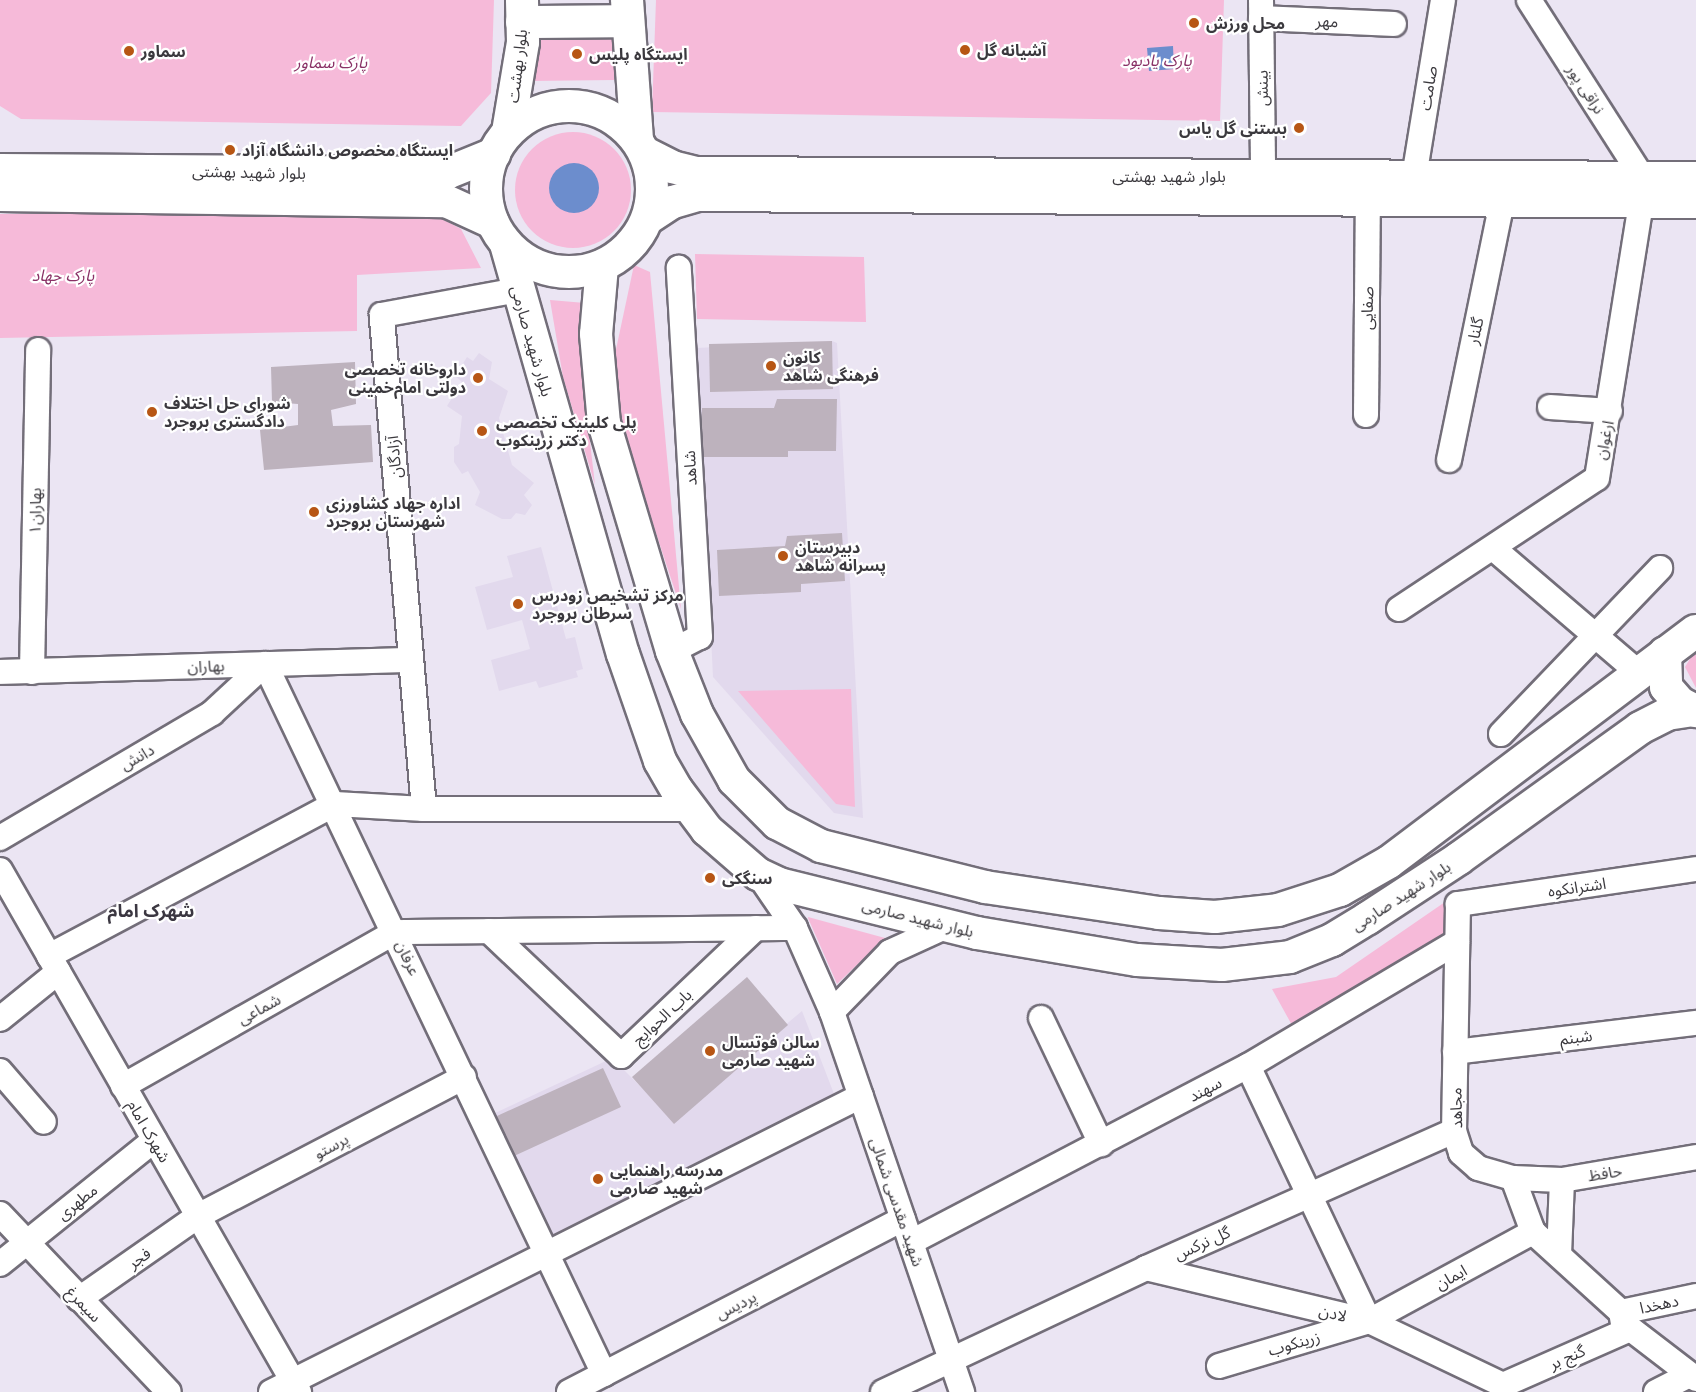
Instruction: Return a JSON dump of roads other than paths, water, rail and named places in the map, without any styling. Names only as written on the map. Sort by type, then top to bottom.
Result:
[{"type":"main road","points":[[522,11],[628,11],[641,146],[653,196],[648,218],[629,246],[602,266],[576,272],[550,270],[526,261],[499,233],[486,184],[501,143],[543,110],[585,106],[605,113],[641,146]]},
{"type":"main road","name":"بلوار بهشت","points":[[501,143],[523,42],[522,11]]},
{"type":"main road","name":"بلوار شهید بهشتی","points":[[0,176],[447,174],[501,143]]},
{"type":"main road","name":"بلوار شهید بهشتی","points":[[641,146],[672,167],[696,173],[1414,177],[1642,190],[1696,202]]},
{"type":"main road","name":"بلوار شهید بهشتی","points":[[0,176],[446,201],[499,233]]},
{"type":"main road","name":"بلوار شهید بهشتی","points":[[648,218],[673,202],[698,195],[1502,201],[1642,190],[1696,178]]},
{"type":"main road","name":"بلوار شهید صارمی","points":[[499,233],[518,290],[646,726],[660,761],[690,809],[733,855],[758,874],[780,884],[947,926],[1163,963],[1222,965],[1290,957],[1332,940],[1368,918],[1640,728],[1667,714],[1694,711]]},
{"type":"main road","points":[[602,266],[596,334],[604,423],[672,651],[697,714],[734,780],[758,807],[796,835],[821,846],[985,887],[1159,913],[1215,917],[1278,910],[1314,900],[1362,879],[1435,829],[1696,631]]},
{"type":"main road","points":[[1665,653],[1666,687],[1694,711]]},
{"type":"street","name":"صامت","points":[[1414,177],[1443,0]]},
{"type":"street","name":"نراقی پور","points":[[1529,0],[1642,190]]},
{"type":"street","name":"مهر","points":[[1261,9],[1394,24]]},
{"type":"street","name":"بینش","points":[[1261,9],[1263,176]]},
{"type":"street","name":"ارغوان","points":[[1399,609],[1597,478],[1610,411],[1642,190]]},
{"type":"street","name":"صفایی","points":[[1366,415],[1368,200]]},
{"type":"street","name":"گلنار","points":[[1449,460],[1502,201]]},
{"type":"street","name":"شاهد","points":[[672,651],[700,637],[679,268]]},
{"type":"street","name":"آزادگان","points":[[424,808],[382,315],[518,290]]},
{"type":"street","name":"بهاران۱","points":[[32,672],[38,350]]},
{"type":"street","points":[[1550,408],[1610,411]]},
{"type":"street","points":[[1493,548],[1597,634],[1639,673]]},
{"type":"street","points":[[1501,734],[1660,568]]},
{"type":"street","name":"بهاران","points":[[0,672],[411,660]]},
{"type":"street","name":"عرفان","points":[[266,664],[335,804],[604,1374]]},
{"type":"street","name":"دانش","points":[[0,838],[212,713],[266,664]]},
{"type":"street","points":[[0,1019],[54,964],[335,804],[424,808],[690,809]]},
{"type":"street","name":"اشترانکوه","points":[[1458,904],[1696,869]]},
{"type":"street","name":"شهرک امام","points":[[0,870],[198,1216],[287,1388]]},
{"type":"street","name":"شهید مقدسی شمالی","points":[[758,874],[795,927],[832,1012],[962,1392]]},
{"type":"street","name":"مجاهد","points":[[1458,904],[1454,1131],[1461,1152],[1478,1168],[1513,1178]]},
{"type":"street","points":[[832,1012],[890,952],[947,926]]},
{"type":"street","points":[[395,932],[795,927]]},
{"type":"street","name":"باب الحوایج","points":[[489,931],[621,1056],[756,928]]},
{"type":"street","name":"شماعی","points":[[123,1086],[395,932]]},
{"type":"street","name":"سهند","points":[[911,1242],[1248,1066],[1457,942]]},
{"type":"street","points":[[1041,1018],[1101,1144]]},
{"type":"street","name":"شبنم","points":[[1455,1052],[1696,1023]]},
{"type":"street","points":[[1248,1066],[1306,1196],[1369,1321]]},
{"type":"street","points":[[0,1071],[44,1122]]},
{"type":"street","name":"پرستو","points":[[198,1216],[464,1077]]},
{"type":"street","points":[[287,1388],[547,1253],[861,1096]]},
{"type":"street","name":"گل نرکس","points":[[883,1392],[1146,1268],[1454,1131]]},
{"type":"street","name":"مطهری","points":[[0,1264],[154,1140]]},
{"type":"street","name":"حافظ","points":[[1513,1178],[1562,1180],[1696,1157]]},
{"type":"street","points":[[1513,1178],[1533,1232],[1626,1320],[1693,1377],[1656,1392]]},
{"type":"street","points":[[1559,1255],[1562,1180]]},
{"type":"street","name":"سیمرغ","points":[[0,1214],[26,1244],[169,1392]]},
{"type":"street","name":"فجر","points":[[79,1299],[198,1216]]},
{"type":"street","name":"پردیس","points":[[569,1392],[903,1219]]},
{"type":"street","name":"ایمان","points":[[1369,1321],[1533,1232]]},
{"type":"street","name":"لادن","points":[[1146,1268],[1369,1321],[1502,1389]]},
{"type":"street","name":"دهخدا","points":[[1626,1320],[1696,1296]]},
{"type":"street","name":"گنج بر","points":[[1502,1389],[1626,1320]]},
{"type":"street","name":"زرینکوب","points":[[1219,1366],[1369,1321]]},
{"type":"water","points":[[1173,46],[1174,69],[1149,71],[1147,48]]},
{"type":"water","points":[[574,163],[592,170],[599,188],[592,206],[574,213],[556,206],[549,188],[556,170]]},
{"type":"place","name":"محل ورزش","points":[[1194,23]]},
{"type":"place","name":"آشیانه گل","points":[[965,50]]},
{"type":"place","name":"سماور","points":[[129,51]]},
{"type":"place","name":"ایستگاه پلیس","points":[[577,54]]},
{"type":"place","name":"بستنی گل یاس","points":[[1299,128]]},
{"type":"place","name":"ایستگاه مخصوص دانشگاه آزاد","points":[[230,150]]},
{"type":"place","name":"کانون فرهنگی شاهد","points":[[771,366]]},
{"type":"place","name":"داروخانه تخصصی دولتی امام‌خمینی","points":[[478,378]]},
{"type":"place","name":"شورای حل اختلاف دادگستری بروجرد","points":[[152,412]]},
{"type":"place","name":"پلی کلینیک تخصصی دکتر زرینکوب","points":[[482,431]]},
{"type":"place","name":"اداره جهاد کشاورزی شهرستان بروجرد","points":[[314,512]]},
{"type":"place","name":"دبیرستان پسرانه شاهد","points":[[783,556]]},
{"type":"place","name":"مرکز تشخیص زودرس سرطان بروجرد","points":[[518,604]]},
{"type":"place","name":"سنگکی","points":[[710,878]]},
{"type":"place","name":"سالن فوتسال شهید صارمی","points":[[710,1051]]},
{"type":"place","name":"مدرسه راهنمایی شهید صارمی","points":[[598,1179]]},
{"type":"district","name":"شهرک امام","points":[[151,911]]},
{"type":"park label","name":"پارک یادبود","points":[[1157,60]]},
{"type":"park label","name":"پارک سماور","points":[[331,62]]},
{"type":"park label","name":"پارک جهاد","points":[[63,275]]}]
